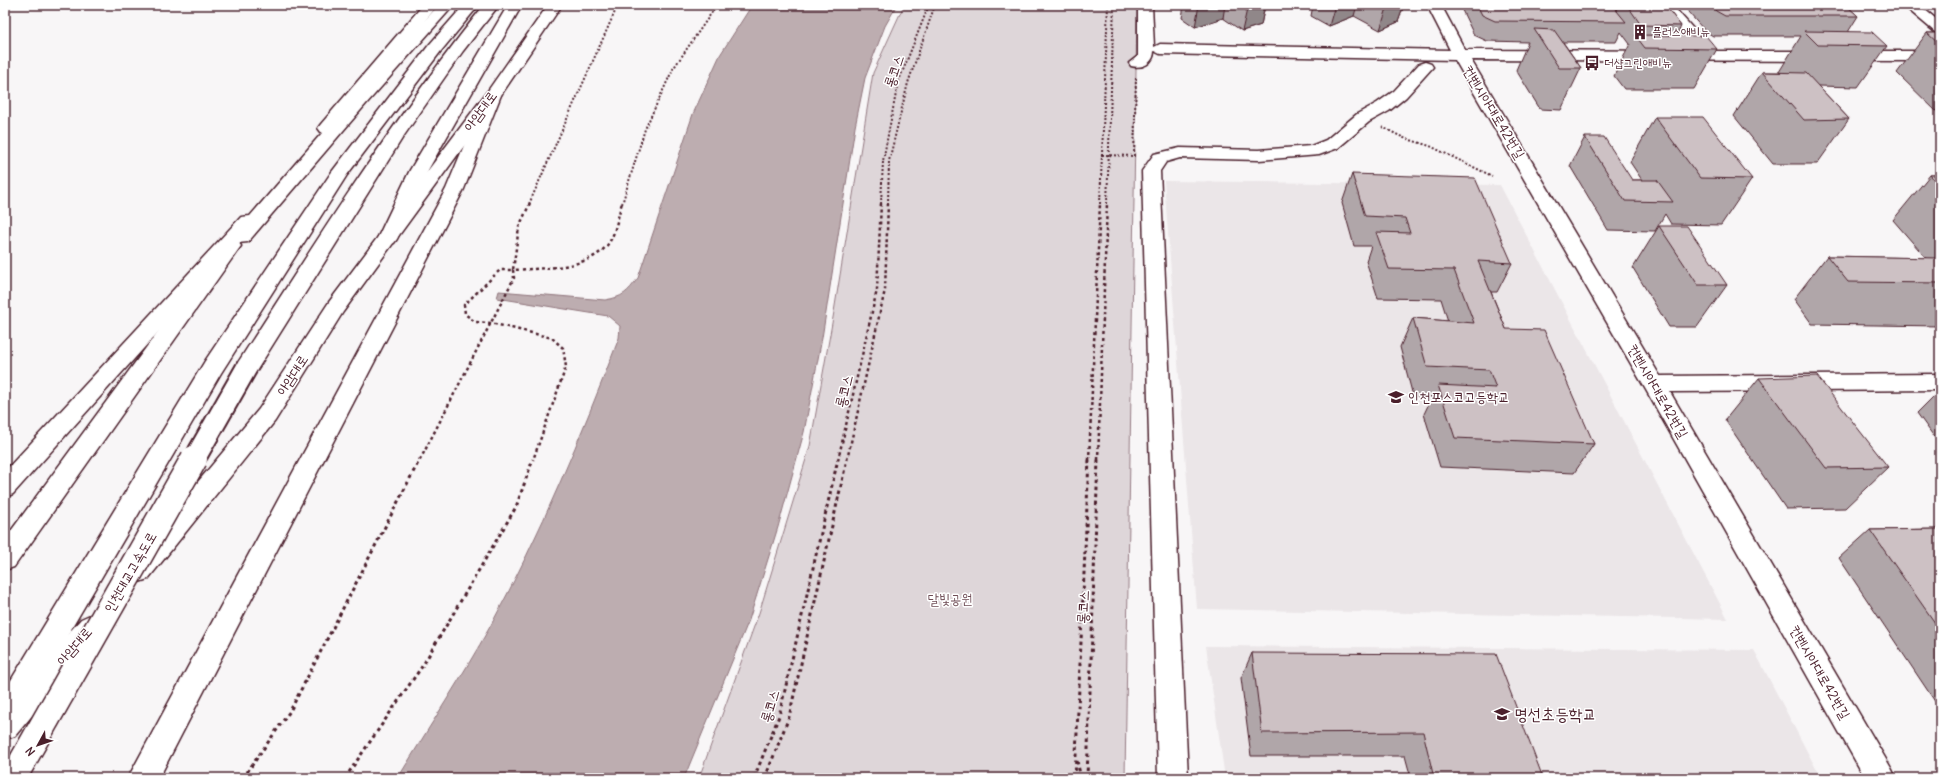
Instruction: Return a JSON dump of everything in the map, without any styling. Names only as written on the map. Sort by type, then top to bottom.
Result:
[{"type":"main road","points":[[5,487],[248,221],[431,5]]},
{"type":"main road","points":[[218,264],[309,161],[360,100],[447,5]]},
{"type":"main road","points":[[5,716],[84,581],[213,368],[340,173],[435,48],[472,5]]},
{"type":"main road","name":"인천대교고속도로","points":[[13,778],[247,368],[370,172],[456,48],[492,5]]},
{"type":"main road","points":[[387,239],[419,170],[515,5]]},
{"type":"main road","name":"아암대로","points":[[5,726],[159,548],[267,415],[336,307],[493,94],[555,5]]},
{"type":"main road","points":[[1137,63],[1146,58],[1145,5]]},
{"type":"main road","name":"컨벤시아대로42번길","points":[[1434,5],[1460,55],[1654,384],[1881,778]]},
{"type":"main road","points":[[1664,5],[1708,55]]},
{"type":"main road","points":[[1910,5],[1940,29]]},
{"type":"main road","points":[[1160,49],[1460,55],[1940,56]]},
{"type":"main road","points":[[1173,778],[1151,171],[1160,158],[1180,153],[1259,155],[1313,151],[1332,144],[1363,118],[1383,107],[1400,94],[1425,67]]},
{"type":"main road","points":[[143,778],[296,486],[455,189],[493,94]]},
{"type":"main road","points":[[5,559],[248,221]]},
{"type":"main road","points":[[1654,384],[1940,382]]},
{"type":"path","points":[[243,778],[290,711],[514,278],[513,270],[519,227],[618,5]]},
{"type":"path","points":[[345,778],[423,665],[516,507],[566,367],[564,348],[552,338],[491,323],[475,322],[465,314],[464,305],[500,270],[574,265],[600,253],[610,241],[646,129],[673,69],[716,5]]},
{"type":"path","name":"롱코스","points":[[754,778],[779,716],[878,290],[883,161],[898,83],[929,5]]},
{"type":"path","points":[[765,778],[789,718],[885,290],[890,161],[908,83],[936,5]]},
{"type":"path","points":[[1075,778],[1108,5]]},
{"type":"path","name":"롱코스","points":[[1087,778],[1114,5]]},
{"type":"path","points":[[1134,156],[1137,63]]},
{"type":"path","points":[[1391,132],[1404,138],[1430,146],[1492,176]]},
{"type":"path","points":[[1102,155],[1160,158]]},
{"type":"path","points":[[1076,757],[1081,778]]},
{"type":"shaded area","points":[[752,5],[897,5],[885,26],[865,78],[855,127],[822,338],[804,432],[778,527],[749,620],[684,778],[398,778],[469,664],[527,555],[560,484],[619,338],[620,326],[608,316],[497,298],[499,291],[605,300],[624,294],[631,287],[638,278],[693,114],[720,55]]},
{"type":"shaded area","name":"인천포스코고등학교","points":[[1164,181],[1500,185],[1728,619],[1197,609]]},
{"type":"shaded area","name":"명선초등학교","points":[[1206,646],[1754,650],[1821,778],[1225,778]]},
{"type":"green space","name":"달빛공원","points":[[904,5],[1137,5],[1125,778],[699,778],[759,613],[810,446],[834,312],[873,73]]},
{"type":"building","points":[[1477,5],[1612,5],[1626,22],[1495,21],[1482,15]]},
{"type":"building","points":[[1627,5],[1665,5],[1681,26],[1641,25]]},
{"type":"building","points":[[1711,5],[1846,5],[1858,16],[1725,16],[1716,11]]},
{"type":"building","points":[[1534,29],[1554,30],[1581,68],[1559,68]]},
{"type":"building","points":[[1804,31],[1872,32],[1887,46],[1818,45]]},
{"type":"building","points":[[1927,33],[1940,33],[1940,45]]},
{"type":"building","points":[[1635,35],[1706,36],[1717,49],[1645,48]]},
{"type":"building","points":[[1762,72],[1806,73],[1849,119],[1804,120]]},
{"type":"building","points":[[1655,117],[1703,117],[1752,179],[1700,178]]},
{"type":"building","points":[[1585,137],[1604,137],[1632,180],[1657,180],[1673,202],[1625,201]]},
{"type":"building","points":[[1352,174],[1475,178],[1512,263],[1478,261],[1506,329],[1544,330],[1594,444],[1455,438],[1438,385],[1496,388],[1489,370],[1427,367],[1413,318],[1474,323],[1454,270],[1389,269],[1376,232],[1410,233],[1405,218],[1365,216]]},
{"type":"building","points":[[1930,175],[1940,175],[1940,186]]},
{"type":"building","points":[[1659,226],[1687,226],[1727,285],[1698,285]]},
{"type":"building","points":[[1827,256],[1940,258],[1940,283],[1848,282]]},
{"type":"building","points":[[1817,376],[1888,467],[1826,468],[1759,378]]},
{"type":"building","points":[[1940,529],[1940,630],[1870,530]]},
{"type":"building","points":[[1252,653],[1496,654],[1543,778],[1434,778],[1423,732],[1262,733]]},
{"type":"place","name":"플러스애비뉴","points":[[1640,32]]},
{"type":"place","name":"더샵그린애비뉴","points":[[1592,63]]},
{"type":"place","name":"인천포스코고등학교","points":[[1396,397]]},
{"type":"place","name":"명선초등학교","points":[[1502,714]]}]
